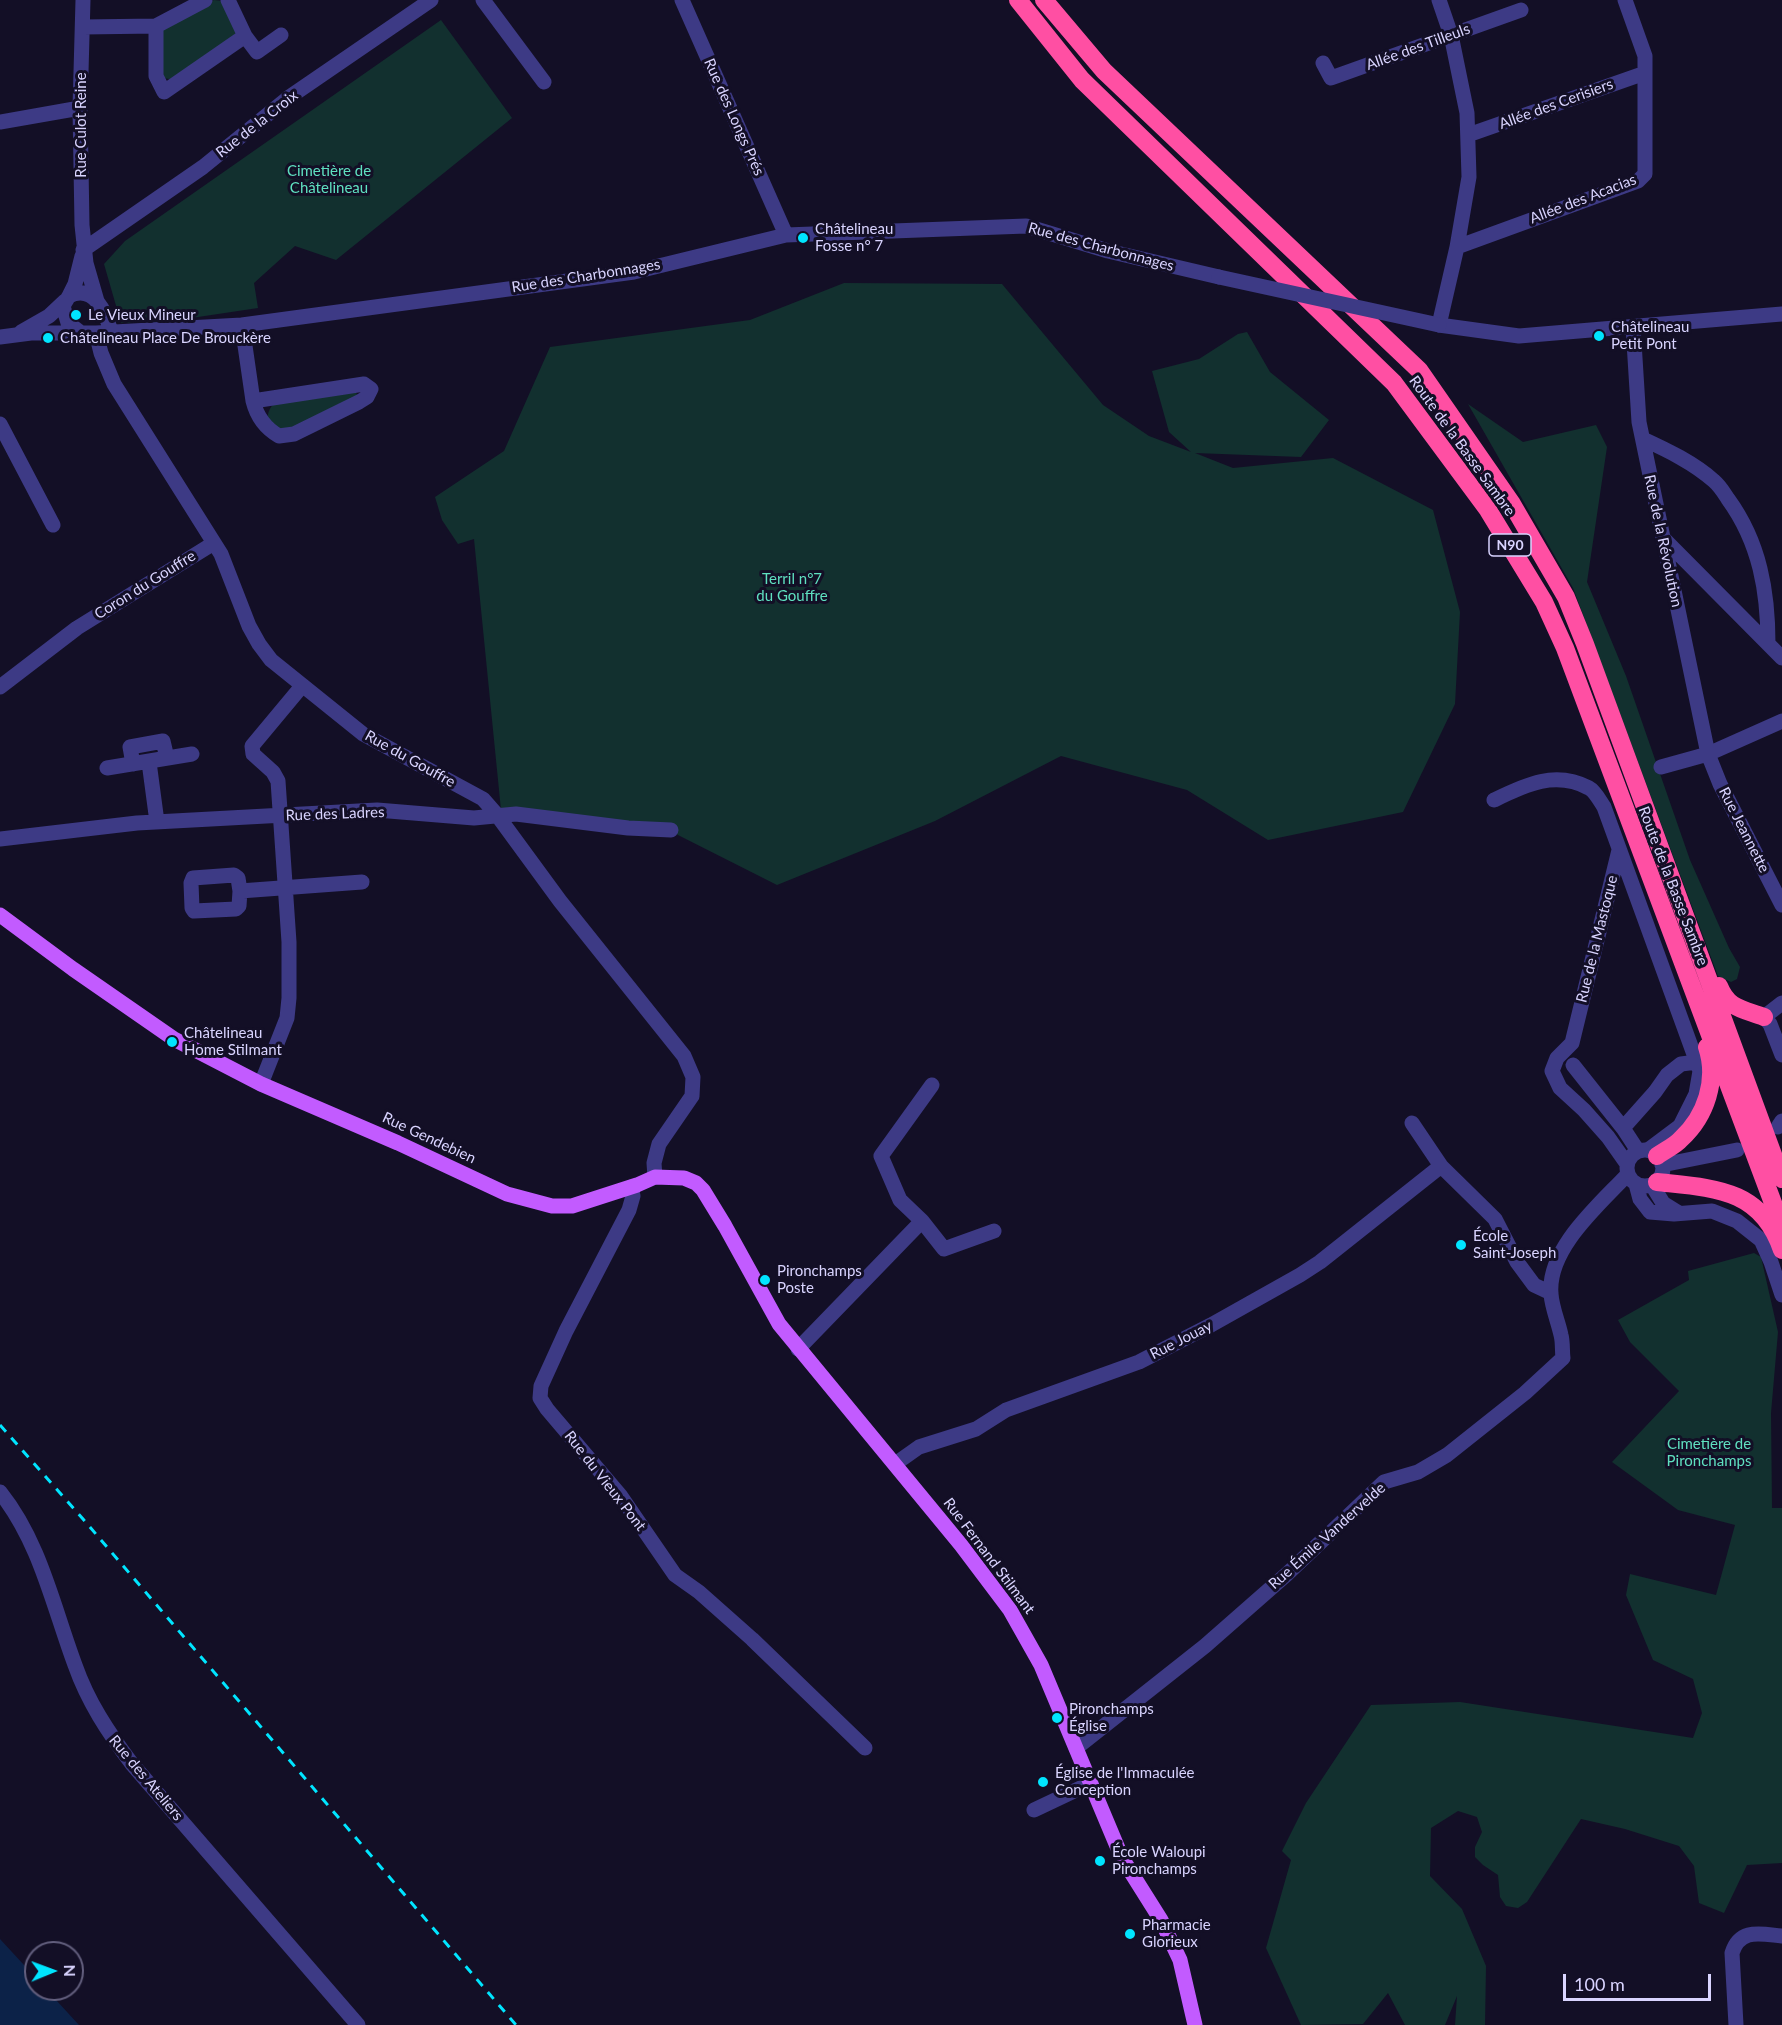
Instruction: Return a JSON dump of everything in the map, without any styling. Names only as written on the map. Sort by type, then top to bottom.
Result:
[{"type":"highway","name":"Route de la Basse Sambre","points":[[1018,0],[1082,80],[1394,383],[1488,510],[1544,602],[1565,648],[1782,1227]]},
{"type":"highway","name":"Route de la Basse Sambre","points":[[1044,0],[1104,71],[1419,370],[1512,504],[1566,597],[1585,644],[1782,1179]]},
{"type":"highway","points":[[1680,901],[1692,916],[1723,996],[1733,1006],[1764,1017]]},
{"type":"highway","points":[[1652,1165],[1694,1126],[1705,1109],[1711,1082],[1710,1055],[1682,976],[1681,956]]},
{"type":"highway","points":[[1652,1165],[1743,1199],[1764,1216],[1776,1234],[1782,1250]]},
{"type":"main road","name":"Rue Gendebien","points":[[0,915],[174,1039],[261,1084],[398,1143],[507,1194],[552,1206],[572,1206],[655,1177],[684,1178],[696,1183],[703,1190],[779,1324],[798,1349]]},
{"type":"main road","name":"Rue Fernand Stilmant","points":[[798,1349],[895,1464],[981,1570],[1010,1610],[1041,1665],[1122,1858],[1161,1920],[1180,1960],[1195,2025]]},
{"type":"street","name":"Rue Culot Reine","points":[[83,0],[80,108],[83,250]]},
{"type":"street","points":[[83,27],[156,26],[205,0]]},
{"type":"street","points":[[228,0],[245,36],[257,52],[281,35]]},
{"type":"street","name":"Rue de la Croix","points":[[83,250],[203,167],[288,98],[431,0]]},
{"type":"street","points":[[483,0],[544,82]]},
{"type":"street","name":"Rue des Longs Prés","points":[[682,0],[786,235]]},
{"type":"street","points":[[1439,0],[1451,35],[1467,113],[1469,177],[1457,247],[1439,325]]},
{"type":"street","name":"Allée des Acacias","points":[[1457,247],[1638,180],[1645,174],[1645,56],[1625,0]]},
{"type":"street","name":"Allée des Tilleuls","points":[[1323,63],[1331,78],[1521,10]]},
{"type":"street","points":[[156,26],[156,76],[164,92],[245,36]]},
{"type":"street","name":"Allée des Cerisiers","points":[[1467,135],[1645,72]]},
{"type":"street","points":[[0,122],[80,108]]},
{"type":"street","name":"Rue des Charbonnages","points":[[0,337],[242,325],[634,272],[786,235],[1026,226],[1108,251],[1219,277],[1439,325],[1519,336],[1782,314]]},
{"type":"street","points":[[83,250],[97,301],[96,333],[66,321],[63,311],[75,284],[83,250]]},
{"type":"street","points":[[16,335],[49,316],[74,294],[84,293],[97,301]]},
{"type":"street","points":[[242,325],[254,401],[256,411],[272,432],[285,436],[294,434],[367,397],[370,389],[364,384],[254,401]]},
{"type":"street","name":"Rue de la Révolution","points":[[1633,326],[1639,422],[1708,754]]},
{"type":"street","name":"Rue du Gouffre","points":[[96,333],[101,353],[114,384],[214,543],[226,565],[249,626],[271,660],[363,734],[483,799],[560,901],[677,1046],[693,1077],[692,1096],[660,1144],[654,1163],[655,1177]]},
{"type":"street","points":[[0,424],[53,525]]},
{"type":"street","points":[[1642,439],[1692,464],[1716,482],[1736,509],[1759,560],[1764,582],[1768,644]]},
{"type":"street","points":[[1663,538],[1782,658]]},
{"type":"street","name":"Coron du Gouffre","points":[[0,687],[77,628],[214,543]]},
{"type":"street","points":[[261,1084],[287,1018],[289,942],[278,781],[273,772],[253,754],[252,746],[302,686]]},
{"type":"street","points":[[1661,767],[1708,754],[1782,721]]},
{"type":"street","points":[[133,764],[130,747],[163,741],[167,758]]},
{"type":"street","points":[[107,768],[192,754]]},
{"type":"street","name":"Rue Jeannette","points":[[1708,754],[1720,784],[1782,905]]},
{"type":"street","points":[[149,762],[157,822]]},
{"type":"street","points":[[1494,800],[1528,784],[1560,779],[1591,789],[1604,807],[1619,850]]},
{"type":"street","name":"Rue des Ladres","points":[[0,839],[97,826],[377,810],[474,818],[516,814],[628,828],[670,830]]},
{"type":"street","name":"Rue Émile Vandervelde","points":[[1076,1748],[1205,1646],[1287,1574],[1384,1482],[1418,1472],[1448,1455],[1525,1393],[1563,1358],[1562,1338],[1551,1293],[1553,1273],[1563,1248],[1607,1194],[1630,1174],[1632,1154],[1652,1165],[1680,1126],[1696,1094],[1700,1071],[1685,1024],[1619,850]]},
{"type":"street","name":"Rue de la Mastoque","points":[[1619,850],[1572,1043],[1557,1058],[1552,1071],[1560,1088],[1600,1128],[1624,1157],[1630,1174]]},
{"type":"street","points":[[240,891],[362,882]]},
{"type":"street","points":[[1605,905],[1611,899],[1623,894],[1632,895],[1638,900]]},
{"type":"street","points":[[1782,1003],[1764,1017],[1770,1024],[1782,1055]]},
{"type":"street","points":[[1623,1128],[1667,1075],[1681,1064],[1697,1062]]},
{"type":"street","points":[[1573,1065],[1652,1165],[1663,1203],[1679,1213]]},
{"type":"street","points":[[932,1085],[881,1156],[885,1166],[900,1200],[922,1221],[944,1249],[994,1231]]},
{"type":"street","points":[[1412,1123],[1441,1166],[1495,1219],[1517,1262],[1534,1285],[1551,1293]]},
{"type":"street","points":[[1652,1165],[1737,1150]]},
{"type":"street","points":[[1630,1174],[1646,1186],[1652,1165]]},
{"type":"street","name":"Rue Jouay","points":[[895,1464],[919,1447],[976,1429],[1006,1410],[1139,1362],[1211,1325],[1320,1262],[1441,1166]]},
{"type":"street","points":[[1630,1174],[1640,1199],[1650,1212],[1712,1211],[1730,1217],[1750,1230],[1761,1240],[1782,1295]]},
{"type":"street","name":"Rue du Vieux Pont","points":[[631,1187],[633,1196],[629,1210],[566,1331],[541,1386],[540,1398],[620,1495],[675,1575],[699,1592],[752,1639],[865,1748]]},
{"type":"street","points":[[798,1349],[922,1221]]},
{"type":"street","name":"Rue des Ateliers","points":[[0,1492],[22,1524],[38,1557],[75,1666],[106,1731],[358,2025]]},
{"type":"street","points":[[1034,1810],[1092,1783]]},
{"type":"street","points":[[1736,2025],[1732,1990],[1732,1953],[1735,1942],[1746,1935],[1782,1936]]},
{"type":"green space","points":[[214,0],[223,1],[238,32],[174,80],[164,78],[160,73],[159,31],[168,21]]},
{"type":"green space","name":"Cimetière de Châtelineau","points":[[441,20],[512,118],[336,260],[295,246],[254,283],[258,308],[178,320],[121,323],[104,264],[125,241]]},
{"type":"green space","name":"Terril n°7 du Gouffre","points":[[844,283],[1002,284],[1103,405],[1149,436],[1191,452],[1169,432],[1152,371],[1199,359],[1238,334],[1247,332],[1270,372],[1329,420],[1301,457],[1195,453],[1233,468],[1333,458],[1433,510],[1460,612],[1455,704],[1403,812],[1268,840],[1187,790],[1061,756],[935,821],[777,885],[674,833],[501,810],[474,539],[458,544],[442,520],[435,497],[504,451],[550,347],[750,320]]},
{"type":"green space","points":[[353,390],[357,394],[356,397],[281,433],[268,422],[269,411],[275,402]]},
{"type":"green space","points":[[1468,404],[1523,442],[1596,425],[1607,447],[1587,582],[1626,676],[1690,860],[1729,948],[1740,967],[1737,979],[1731,982],[1718,976],[1573,588]]},
{"type":"green space","name":"Cimetière de Pironchamps","points":[[1754,1253],[1761,1257],[1778,1332],[1771,1413],[1772,1508],[1782,1508],[1782,1863],[1747,1865],[1724,1913],[1699,1903],[1694,1866],[1679,1846],[1625,1829],[1581,1819],[1527,1902],[1518,1908],[1506,1906],[1500,1897],[1498,1875],[1475,1857],[1475,1847],[1482,1832],[1477,1817],[1458,1811],[1431,1828],[1430,1876],[1462,1909],[1486,1966],[1485,2025],[1455,2025],[1457,1996],[1445,2025],[1405,2025],[1388,1993],[1363,2024],[1301,2025],[1266,1948],[1291,1860],[1282,1851],[1306,1803],[1371,1705],[1460,1702],[1693,1738],[1702,1713],[1693,1679],[1653,1660],[1626,1595],[1630,1574],[1716,1595],[1735,1525],[1678,1510],[1612,1462],[1679,1391],[1630,1342],[1618,1320],[1689,1280],[1688,1271]]},
{"type":"water","points":[[0,1939],[24,1965],[24,2001],[57,2001],[79,2025],[0,2025]]},
{"type":"railway","points":[[0,1425],[516,2025]]},
{"type":"place","name":"Châtelineau Fosse n° 7","points":[[803,238]]},
{"type":"place","name":"Le Vieux Mineur","points":[[76,315]]},
{"type":"place","name":"Châtelineau Petit Pont","points":[[1599,336]]},
{"type":"place","name":"Châtelineau Place De Brouckère","points":[[48,338]]},
{"type":"place","name":"Châtelineau Home Stilmant","points":[[172,1042]]},
{"type":"place","name":"École Saint-Joseph","points":[[1461,1245]]},
{"type":"place","name":"Pironchamps Poste","points":[[765,1280]]},
{"type":"place","name":"Pironchamps Église","points":[[1057,1718]]},
{"type":"place","name":"Église de l'Immaculée Conception","points":[[1043,1782]]},
{"type":"place","name":"École Waloupi Pironchamps","points":[[1100,1861]]},
{"type":"place","name":"Pharmacie Glorieux","points":[[1130,1934]]}]
